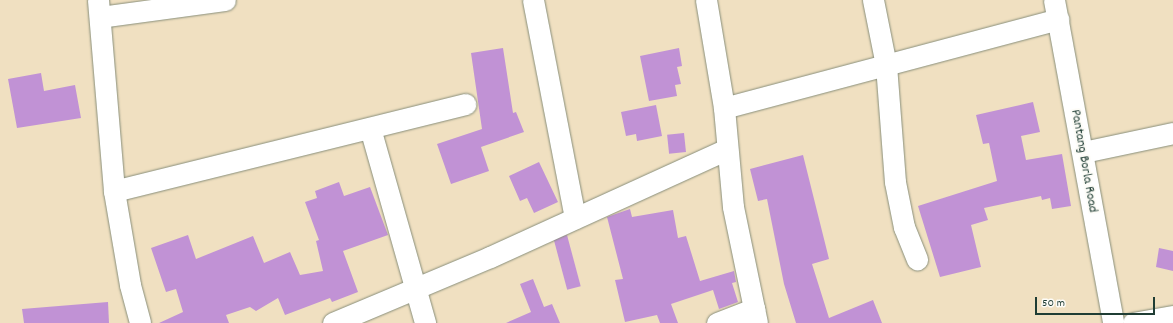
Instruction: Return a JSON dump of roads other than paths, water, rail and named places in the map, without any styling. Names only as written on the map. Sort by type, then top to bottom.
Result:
[{"type":"street","points":[[140,323],[130,286],[114,191],[99,9],[225,0]]},
{"type":"street","points":[[533,0],[575,218]]},
{"type":"street","points":[[706,0],[724,108],[733,207],[756,316],[717,323]]},
{"type":"street","points":[[873,0],[886,65],[895,182],[904,227],[917,259]]},
{"type":"street","points":[[724,108],[886,65],[1056,9]]},
{"type":"street","name":"Pantang Borla Road","points":[[1056,9],[1113,323]]},
{"type":"street","points":[[114,191],[465,104]]},
{"type":"street","points":[[370,128],[413,289],[425,323]]},
{"type":"street","points":[[1083,152],[1173,133]]},
{"type":"street","points":[[333,323],[575,218],[728,149]]},
{"type":"street","points":[[1133,323],[1173,316]]}]
